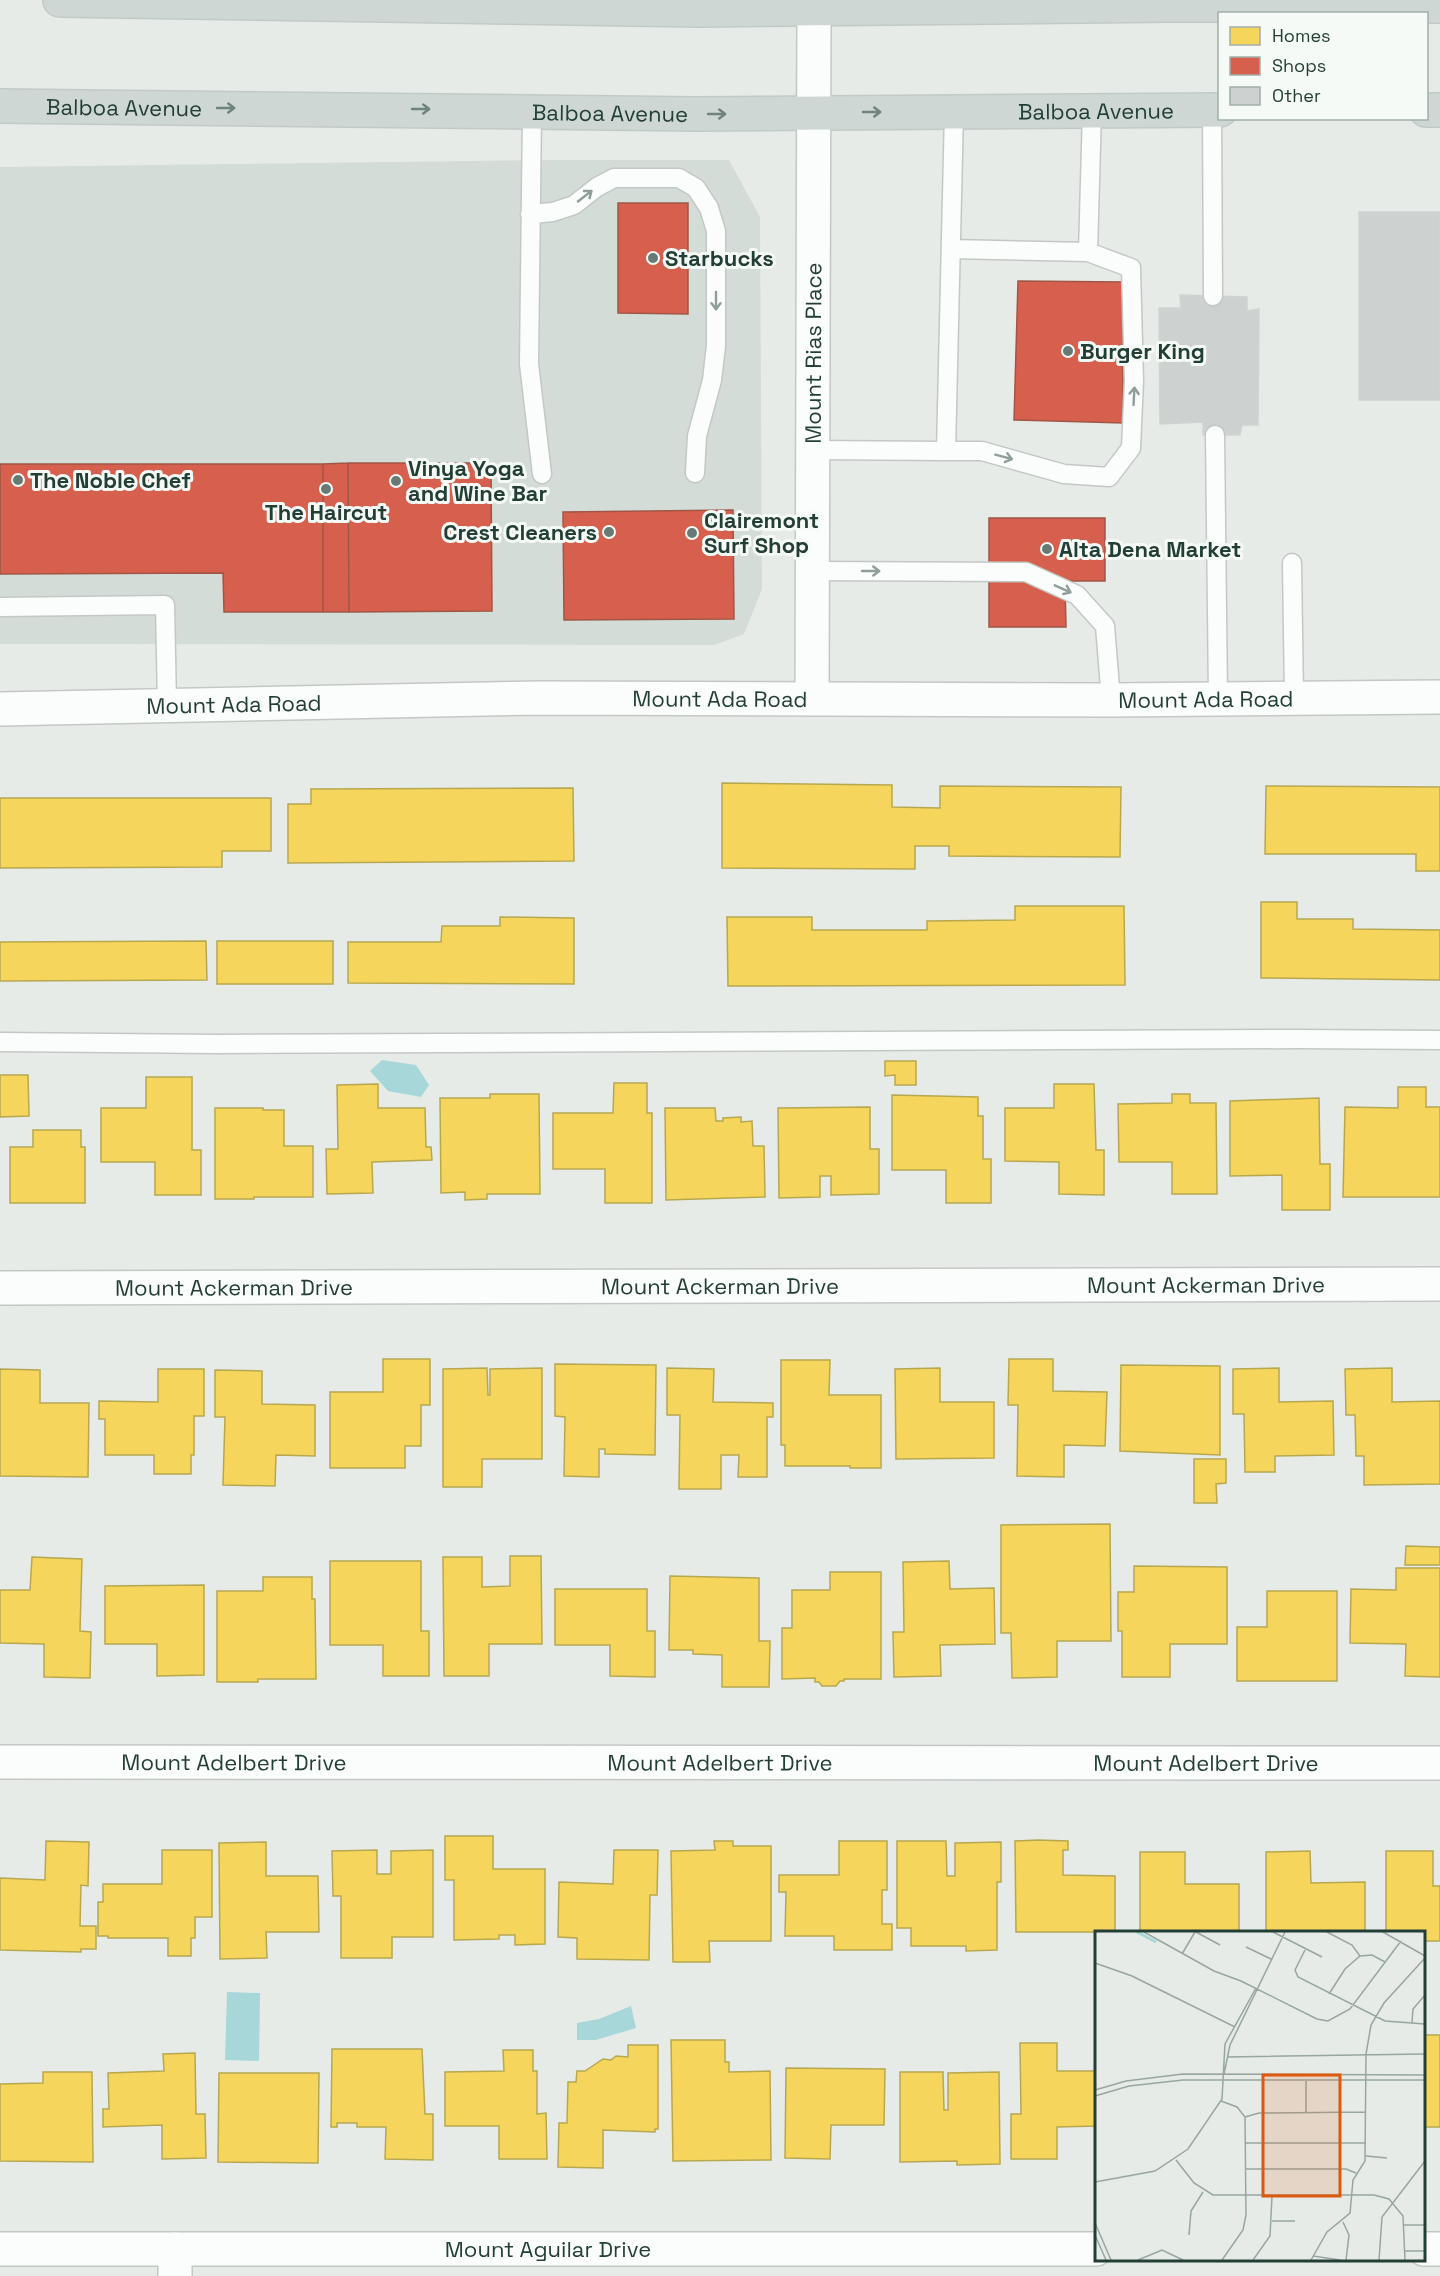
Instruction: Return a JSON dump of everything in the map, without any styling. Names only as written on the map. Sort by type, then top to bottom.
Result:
[{"type":"main road","points":[[60,0],[699,10],[1172,5],[1440,6]]},
{"type":"main road","name":"Balboa Avenue","points":[[0,106],[532,110],[696,114],[1216,110]]},
{"type":"street","name":"Mount Rias Place","points":[[812,698],[814,8]]},
{"type":"street","name":"Mount Ada Road","points":[[0,709],[538,698],[1111,700],[1440,697]]},
{"type":"street","name":"Mount Ackerman Drive","points":[[0,1288],[1440,1284]]},
{"type":"street","name":"Mount Adelbert Drive","points":[[0,1762],[1440,1763]]},
{"type":"street","name":"Mount Aguilar Drive","points":[[0,2249],[175,2262],[1095,2249]]},
{"type":"lane","points":[[532,110],[529,364],[543,474]]},
{"type":"lane","points":[[1088,252],[1092,110]]},
{"type":"lane","points":[[1213,296],[1216,110]]},
{"type":"lane","points":[[946,450],[954,111]]},
{"type":"lane","points":[[530,214],[553,212],[574,205],[597,187],[614,178],[680,178],[696,188],[709,208],[716,231],[716,346],[712,380],[697,436],[695,473]]},
{"type":"lane","points":[[813,450],[982,451],[1064,474],[1109,477],[1131,448],[1134,381],[1131,268],[1088,252],[951,249]]},
{"type":"lane","points":[[1215,435],[1218,699]]},
{"type":"lane","points":[[1292,563],[1294,698]]},
{"type":"lane","points":[[813,571],[1026,572],[1077,595],[1105,626],[1111,700]]},
{"type":"lane","points":[[0,607],[165,605],[167,705]]},
{"type":"lane","points":[[0,1042],[216,1044],[1440,1040]]},
{"type":"shaded area","points":[[729,160],[760,217],[762,589],[744,634],[714,645],[0,644],[0,167]]},
{"type":"water","points":[[382,1060],[416,1065],[429,1085],[421,1097],[388,1091],[370,1071]]},
{"type":"water","points":[[227,1992],[260,1993],[259,2061],[225,2060]]},
{"type":"water","points":[[631,2006],[636,2028],[596,2040],[577,2040],[577,2023],[599,2019]]},
{"type":"building: Homes","points":[[722,783],[892,785],[892,807],[940,808],[940,786],[1121,787],[1120,857],[949,856],[949,846],[915,846],[915,869],[722,868]]},
{"type":"building: Homes","points":[[1266,786],[1440,787],[1440,871],[1416,871],[1416,854],[1265,854]]},
{"type":"building: Homes","points":[[573,788],[574,861],[288,863],[288,804],[311,804],[311,789]]},
{"type":"building: Homes","points":[[0,798],[271,798],[271,851],[222,851],[222,867],[0,868]]},
{"type":"building: Homes","points":[[1261,902],[1297,902],[1297,919],[1353,919],[1353,929],[1440,930],[1440,980],[1261,978]]},
{"type":"building: Homes","points":[[1015,906],[1124,906],[1125,985],[728,986],[727,917],[812,917],[812,930],[927,930],[927,921],[1015,920]]},
{"type":"building: Homes","points":[[500,917],[574,918],[574,984],[348,983],[348,942],[441,942],[442,926],[500,926]]},
{"type":"building: Homes","points":[[206,941],[207,980],[0,981],[0,942]]},
{"type":"building: Homes","points":[[217,941],[333,941],[333,984],[217,984]]},
{"type":"building: Homes","points":[[885,1061],[916,1061],[916,1085],[895,1085],[895,1075],[885,1076]]},
{"type":"building: Homes","points":[[0,1075],[28,1075],[29,1116],[0,1117]]},
{"type":"building: Homes","points":[[146,1077],[192,1077],[192,1150],[201,1150],[201,1195],[155,1195],[155,1162],[101,1162],[101,1108],[146,1108]]},
{"type":"building: Homes","points":[[614,1083],[647,1083],[647,1113],[652,1113],[652,1203],[605,1203],[605,1169],[553,1169],[553,1113],[613,1113]]},
{"type":"building: Homes","points":[[378,1084],[378,1108],[425,1108],[426,1147],[431,1147],[432,1160],[372,1162],[373,1193],[327,1194],[326,1149],[338,1149],[337,1085]]},
{"type":"building: Homes","points":[[1054,1084],[1094,1084],[1096,1150],[1104,1150],[1104,1195],[1059,1194],[1059,1162],[1005,1161],[1005,1108],[1054,1108]]},
{"type":"building: Homes","points":[[1398,1087],[1426,1087],[1426,1107],[1440,1107],[1440,1197],[1343,1197],[1345,1107],[1398,1108]]},
{"type":"building: Homes","points":[[490,1094],[539,1094],[540,1194],[487,1194],[487,1199],[465,1200],[465,1192],[441,1193],[440,1098],[490,1098]]},
{"type":"building: Homes","points":[[1172,1094],[1190,1094],[1190,1103],[1216,1103],[1217,1194],[1172,1194],[1172,1162],[1119,1162],[1118,1104],[1172,1103]]},
{"type":"building: Homes","points":[[892,1095],[978,1097],[978,1116],[983,1116],[983,1159],[991,1159],[991,1203],[946,1203],[946,1170],[892,1170]]},
{"type":"building: Homes","points":[[1319,1098],[1320,1164],[1330,1164],[1330,1210],[1282,1210],[1282,1175],[1230,1176],[1230,1101]]},
{"type":"building: Homes","points":[[870,1107],[870,1149],[879,1149],[879,1194],[831,1195],[831,1176],[820,1176],[820,1197],[779,1198],[778,1108]]},
{"type":"building: Homes","points":[[215,1108],[284,1110],[284,1146],[313,1146],[313,1197],[215,1199]]},
{"type":"building: Homes","points":[[665,1108],[715,1108],[716,1121],[723,1121],[723,1118],[741,1117],[741,1122],[752,1121],[753,1146],[764,1146],[765,1197],[666,1200]]},
{"type":"building: Homes","points":[[33,1130],[81,1130],[81,1147],[85,1147],[85,1203],[10,1203],[10,1147],[33,1147]]},
{"type":"building: Homes","points":[[383,1359],[430,1359],[430,1405],[421,1405],[421,1446],[405,1446],[405,1468],[330,1468],[330,1392],[383,1392]]},
{"type":"building: Homes","points":[[1009,1359],[1053,1359],[1053,1391],[1107,1392],[1105,1446],[1064,1445],[1064,1477],[1017,1476],[1018,1405],[1008,1405]]},
{"type":"building: Homes","points":[[781,1360],[830,1360],[829,1395],[881,1395],[881,1468],[785,1466],[785,1445],[781,1445]]},
{"type":"building: Homes","points":[[555,1364],[656,1365],[655,1455],[605,1454],[605,1449],[599,1449],[599,1477],[564,1476],[565,1417],[555,1416]]},
{"type":"building: Homes","points":[[1121,1365],[1220,1366],[1220,1455],[1120,1451]]},
{"type":"building: Homes","points":[[487,1368],[488,1395],[490,1395],[490,1369],[542,1368],[542,1459],[482,1459],[482,1487],[443,1487],[443,1369]]},
{"type":"building: Homes","points":[[667,1368],[714,1369],[713,1402],[773,1403],[773,1417],[767,1417],[767,1477],[738,1477],[739,1455],[721,1455],[721,1489],[679,1489],[680,1415],[667,1415]]},
{"type":"building: Homes","points":[[940,1368],[940,1402],[994,1402],[994,1458],[896,1459],[895,1369]]},
{"type":"building: Homes","points":[[1279,1368],[1279,1402],[1333,1401],[1334,1455],[1275,1456],[1275,1472],[1245,1472],[1244,1414],[1233,1414],[1233,1369]]},
{"type":"building: Homes","points":[[1392,1368],[1392,1402],[1440,1401],[1440,1484],[1364,1485],[1364,1456],[1356,1456],[1355,1415],[1346,1415],[1345,1369]]},
{"type":"building: Homes","points":[[0,1369],[40,1370],[40,1403],[89,1403],[88,1477],[0,1476]]},
{"type":"building: Homes","points":[[158,1369],[204,1369],[204,1416],[194,1416],[194,1455],[191,1455],[191,1474],[154,1474],[154,1455],[105,1455],[105,1419],[99,1419],[99,1401],[158,1402]]},
{"type":"building: Homes","points":[[215,1370],[262,1371],[262,1404],[315,1405],[315,1456],[276,1455],[275,1486],[223,1485],[225,1417],[215,1417]]},
{"type":"building: Homes","points":[[1194,1459],[1226,1459],[1226,1483],[1216,1484],[1217,1503],[1194,1503]]},
{"type":"building: Homes","points":[[1110,1524],[1111,1641],[1057,1641],[1057,1677],[1012,1678],[1011,1633],[1001,1633],[1001,1525]]},
{"type":"building: Homes","points":[[1406,1546],[1440,1547],[1440,1565],[1405,1565]]},
{"type":"building: Homes","points":[[510,1556],[541,1556],[542,1644],[489,1644],[489,1676],[444,1676],[443,1557],[482,1557],[482,1587],[510,1586]]},
{"type":"building: Homes","points":[[32,1557],[82,1559],[80,1631],[91,1632],[90,1678],[44,1677],[44,1644],[0,1643],[0,1590],[30,1590]]},
{"type":"building: Homes","points":[[330,1561],[421,1561],[421,1631],[429,1631],[429,1676],[383,1676],[383,1645],[330,1645]]},
{"type":"building: Homes","points":[[949,1561],[950,1589],[994,1588],[995,1644],[940,1645],[941,1676],[894,1677],[893,1632],[904,1632],[903,1562]]},
{"type":"building: Homes","points":[[1134,1566],[1227,1567],[1227,1644],[1170,1644],[1170,1677],[1122,1677],[1122,1631],[1118,1631],[1118,1592],[1134,1592]]},
{"type":"building: Homes","points":[[1396,1568],[1440,1568],[1440,1677],[1405,1676],[1406,1644],[1350,1643],[1351,1589],[1396,1590]]},
{"type":"building: Homes","points":[[830,1572],[881,1572],[881,1679],[844,1679],[836,1686],[822,1686],[819,1682],[815,1682],[815,1678],[782,1679],[782,1628],[792,1628],[792,1590],[830,1590]]},
{"type":"building: Homes","points":[[670,1576],[759,1578],[759,1641],[770,1641],[769,1687],[722,1687],[722,1655],[693,1654],[693,1650],[669,1650]]},
{"type":"building: Homes","points":[[263,1577],[312,1577],[312,1599],[315,1599],[316,1679],[217,1682],[217,1591],[263,1591]]},
{"type":"building: Homes","points":[[204,1585],[204,1675],[157,1676],[157,1644],[105,1644],[105,1586]]},
{"type":"building: Homes","points":[[555,1589],[647,1589],[647,1631],[655,1631],[655,1677],[610,1676],[610,1645],[555,1645]]},
{"type":"building: Homes","points":[[1267,1591],[1337,1591],[1337,1681],[1237,1681],[1237,1627],[1267,1627]]},
{"type":"building: Homes","points":[[445,1836],[493,1836],[493,1869],[545,1869],[545,1944],[515,1945],[515,1935],[499,1935],[499,1939],[454,1940],[454,1880],[445,1880]]},
{"type":"building: Homes","points":[[46,1841],[89,1842],[88,1886],[81,1885],[80,1926],[96,1926],[96,1949],[81,1949],[81,1952],[0,1950],[0,1878],[45,1880]]},
{"type":"building: Homes","points":[[714,1841],[733,1841],[733,1846],[771,1846],[771,1941],[709,1941],[710,1962],[673,1962],[671,1851],[715,1850]]},
{"type":"building: Homes","points":[[839,1841],[887,1841],[887,1890],[882,1890],[882,1924],[892,1924],[892,1950],[834,1950],[834,1936],[785,1936],[786,1892],[779,1892],[779,1875],[839,1875]]},
{"type":"building: Homes","points":[[897,1841],[946,1841],[947,1876],[955,1876],[955,1843],[1001,1842],[1001,1882],[997,1882],[997,1950],[966,1951],[966,1946],[911,1946],[911,1928],[897,1928]]},
{"type":"building: Homes","points":[[1015,1841],[1068,1841],[1068,1850],[1063,1850],[1063,1875],[1115,1876],[1115,1931],[1016,1932]]},
{"type":"building: Homes","points":[[266,1842],[266,1876],[318,1876],[319,1932],[266,1932],[267,1958],[220,1959],[219,1843]]},
{"type":"building: Homes","points":[[162,1850],[212,1850],[212,1917],[195,1917],[195,1938],[191,1938],[191,1956],[168,1956],[168,1938],[98,1936],[98,1902],[103,1902],[103,1884],[162,1884]]},
{"type":"building: Homes","points":[[377,1850],[377,1874],[391,1874],[391,1851],[433,1850],[433,1937],[392,1937],[392,1958],[341,1958],[341,1896],[333,1896],[332,1851]]},
{"type":"building: Homes","points":[[614,1850],[658,1850],[657,1895],[650,1895],[649,1960],[577,1959],[577,1938],[558,1937],[559,1882],[613,1884]]},
{"type":"building: Homes","points":[[1310,1851],[1311,1883],[1365,1882],[1365,1931],[1266,1931],[1266,1852]]},
{"type":"building: Homes","points":[[1386,1851],[1433,1851],[1433,1886],[1440,1886],[1440,1941],[1425,1941],[1425,1931],[1386,1931]]},
{"type":"building: Homes","points":[[1140,1852],[1185,1852],[1185,1884],[1239,1884],[1239,1931],[1140,1931]]},
{"type":"building: Homes","points":[[1425,2035],[1440,2035],[1440,2127],[1425,2127]]},
{"type":"building: Homes","points":[[671,2040],[725,2040],[725,2062],[729,2062],[729,2072],[770,2071],[771,2160],[673,2161]]},
{"type":"building: Homes","points":[[1020,2043],[1057,2043],[1057,2071],[1095,2071],[1095,2126],[1057,2127],[1057,2159],[1011,2159],[1011,2114],[1021,2114]]},
{"type":"building: Homes","points":[[628,2045],[658,2045],[658,2129],[655,2129],[655,2132],[603,2130],[603,2168],[558,2167],[559,2123],[567,2123],[568,2082],[576,2082],[577,2071],[585,2071],[603,2059],[611,2060],[616,2056],[628,2057]]},
{"type":"building: Homes","points":[[332,2049],[422,2049],[425,2114],[433,2114],[433,2160],[385,2159],[386,2127],[357,2127],[357,2123],[337,2123],[337,2127],[331,2127]]},
{"type":"building: Homes","points":[[503,2050],[533,2050],[533,2071],[537,2071],[537,2114],[546,2113],[547,2159],[499,2159],[499,2126],[445,2126],[445,2072],[504,2071]]},
{"type":"building: Homes","points":[[195,2053],[196,2114],[205,2114],[206,2158],[162,2159],[162,2125],[103,2127],[103,2109],[109,2109],[108,2073],[164,2071],[163,2054]]},
{"type":"building: Homes","points":[[786,2068],[885,2069],[884,2125],[831,2125],[830,2159],[785,2158]]},
{"type":"building: Homes","points":[[43,2072],[92,2072],[93,2162],[0,2161],[0,2084],[43,2083]]},
{"type":"building: Homes","points":[[900,2072],[943,2072],[944,2110],[948,2110],[948,2073],[999,2072],[1000,2164],[957,2165],[957,2161],[900,2162]]},
{"type":"building: Homes","points":[[219,2073],[319,2073],[318,2163],[218,2162]]},
{"type":"building: Shops","name":"Starbucks","points":[[618,203],[688,203],[688,314],[618,313]]},
{"type":"building: Shops","points":[[1018,281],[1123,282],[1123,423],[1014,420]]},
{"type":"building: Shops","points":[[348,463],[491,463],[492,611],[349,612]]},
{"type":"building: Shops","points":[[348,463],[349,612],[323,612],[323,464]]},
{"type":"building: Shops","points":[[0,464],[323,464],[323,612],[224,612],[223,573],[0,574]]},
{"type":"building: Shops","points":[[733,510],[734,619],[564,620],[563,512]]},
{"type":"building: Shops","name":"Alta Dena Market","points":[[989,518],[1105,518],[1105,581],[1065,581],[1066,627],[989,627]]},
{"type":"building: Other","points":[[1359,212],[1440,212],[1440,400],[1359,400]]},
{"type":"building: Other","points":[[1180,295],[1247,297],[1247,311],[1259,309],[1258,425],[1242,425],[1240,435],[1203,435],[1203,422],[1160,424],[1159,308],[1181,308]]},
{"type":"place","name":"Starbucks","points":[[653,258]]},
{"type":"place","name":"Burger King","points":[[1068,351]]},
{"type":"place","name":"The Noble Chef","points":[[18,480]]},
{"type":"place","name":"Vinya Yoga and Wine Bar","points":[[396,481]]},
{"type":"place","name":"The Haircut","points":[[326,489]]},
{"type":"place","name":"Crest Cleaners","points":[[609,532]]},
{"type":"place","name":"Clairemont Surf Shop","points":[[692,533]]},
{"type":"place","name":"Alta Dena Market","points":[[1047,549]]}]
